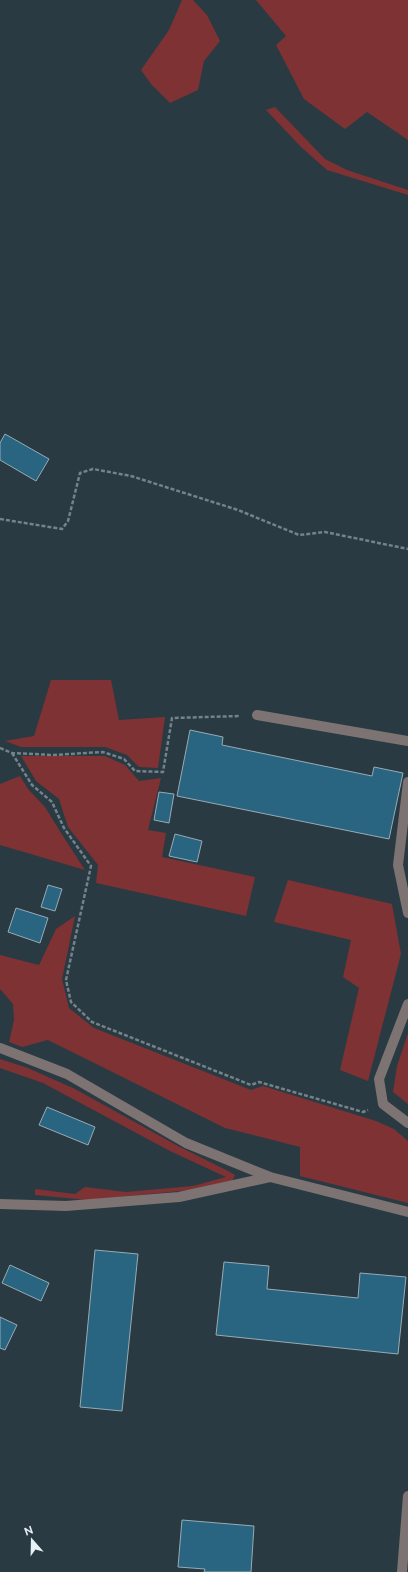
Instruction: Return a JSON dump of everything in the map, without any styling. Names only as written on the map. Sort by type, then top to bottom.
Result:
[{"type":"street","points":[[257,715],[408,741]]},
{"type":"street","points":[[408,782],[398,865],[408,913]]},
{"type":"street","points":[[408,1004],[379,1079],[383,1104],[408,1123]]},
{"type":"street","points":[[0,1048],[67,1074],[186,1143],[270,1178],[408,1212]]},
{"type":"street","points":[[0,1204],[66,1206],[180,1198],[270,1178]]},
{"type":"street","points":[[402,1572],[408,1496]]},
{"type":"path","points":[[0,519],[62,529],[68,521],[80,473],[93,469],[139,478],[238,510],[298,535],[325,532],[408,549]]},
{"type":"path","points":[[0,748],[12,753],[53,755],[103,752],[124,759],[135,771],[163,772],[172,718],[257,715]]},
{"type":"path","points":[[12,753],[32,785],[52,802],[64,828],[91,866],[66,980],[71,1002],[92,1022],[251,1085],[259,1082],[363,1112],[383,1104]]},
{"type":"shaded area","points":[[182,0],[193,0],[207,15],[220,41],[204,61],[198,90],[170,103],[151,84],[141,70],[169,30]]},
{"type":"shaded area","points":[[256,0],[408,0],[408,140],[367,112],[345,129],[304,99],[276,45],[286,36]]},
{"type":"shaded area","points":[[275,107],[325,159],[347,170],[408,190],[408,195],[327,170],[301,147],[266,110]]},
{"type":"shaded area","points":[[51,680],[111,680],[119,720],[165,717],[158,768],[139,767],[127,755],[105,747],[21,747],[5,741],[34,736]]},
{"type":"shaded area","points":[[21,756],[105,756],[125,765],[139,781],[161,778],[148,830],[166,833],[162,857],[255,877],[246,916],[96,883],[98,865],[68,827],[59,799],[36,781]]},
{"type":"shaded area","points":[[20,776],[28,789],[45,807],[85,870],[0,845],[0,784]]},
{"type":"shaded area","points":[[288,880],[392,904],[401,954],[368,1081],[340,1070],[359,988],[343,977],[351,940],[274,922]]},
{"type":"shaded area","points":[[75,916],[62,979],[69,1008],[94,1028],[251,1090],[263,1086],[376,1121],[394,1129],[408,1141],[408,1203],[300,1176],[300,1147],[225,1128],[48,1040],[22,1047],[9,1042],[14,1020],[13,1004],[0,989],[0,955],[39,965],[56,929]]},
{"type":"shaded area","points":[[408,1033],[408,1104],[393,1092],[397,1066]]},
{"type":"shaded area","points":[[0,1059],[28,1068],[75,1089],[178,1146],[230,1172],[235,1175],[232,1181],[201,1189],[87,1200],[35,1195],[35,1189],[75,1194],[85,1187],[126,1192],[193,1186],[226,1177],[170,1151],[43,1083],[0,1068]]},
{"type":"building","points":[[5,434],[49,459],[36,481],[0,460],[0,443]]},
{"type":"building","points":[[190,730],[223,737],[222,745],[372,776],[374,767],[403,773],[389,839],[177,796]]},
{"type":"building","points":[[159,792],[174,794],[169,823],[154,820]]},
{"type":"building","points":[[175,834],[202,841],[197,862],[169,856]]},
{"type":"building","points":[[48,885],[62,889],[55,911],[41,907]]},
{"type":"building","points":[[16,908],[48,918],[40,943],[8,932]]},
{"type":"building","points":[[47,1107],[95,1127],[88,1145],[39,1125]]},
{"type":"building","points":[[95,1250],[138,1254],[122,1411],[80,1407]]},
{"type":"building","points":[[224,1262],[269,1266],[267,1289],[358,1298],[360,1273],[406,1277],[398,1354],[216,1335]]},
{"type":"building","points":[[10,1265],[49,1283],[41,1301],[2,1283]]},
{"type":"building","points":[[0,1317],[17,1325],[5,1350],[0,1348]]},
{"type":"building","points":[[182,1520],[254,1526],[251,1572],[204,1572],[205,1569],[178,1567]]}]
